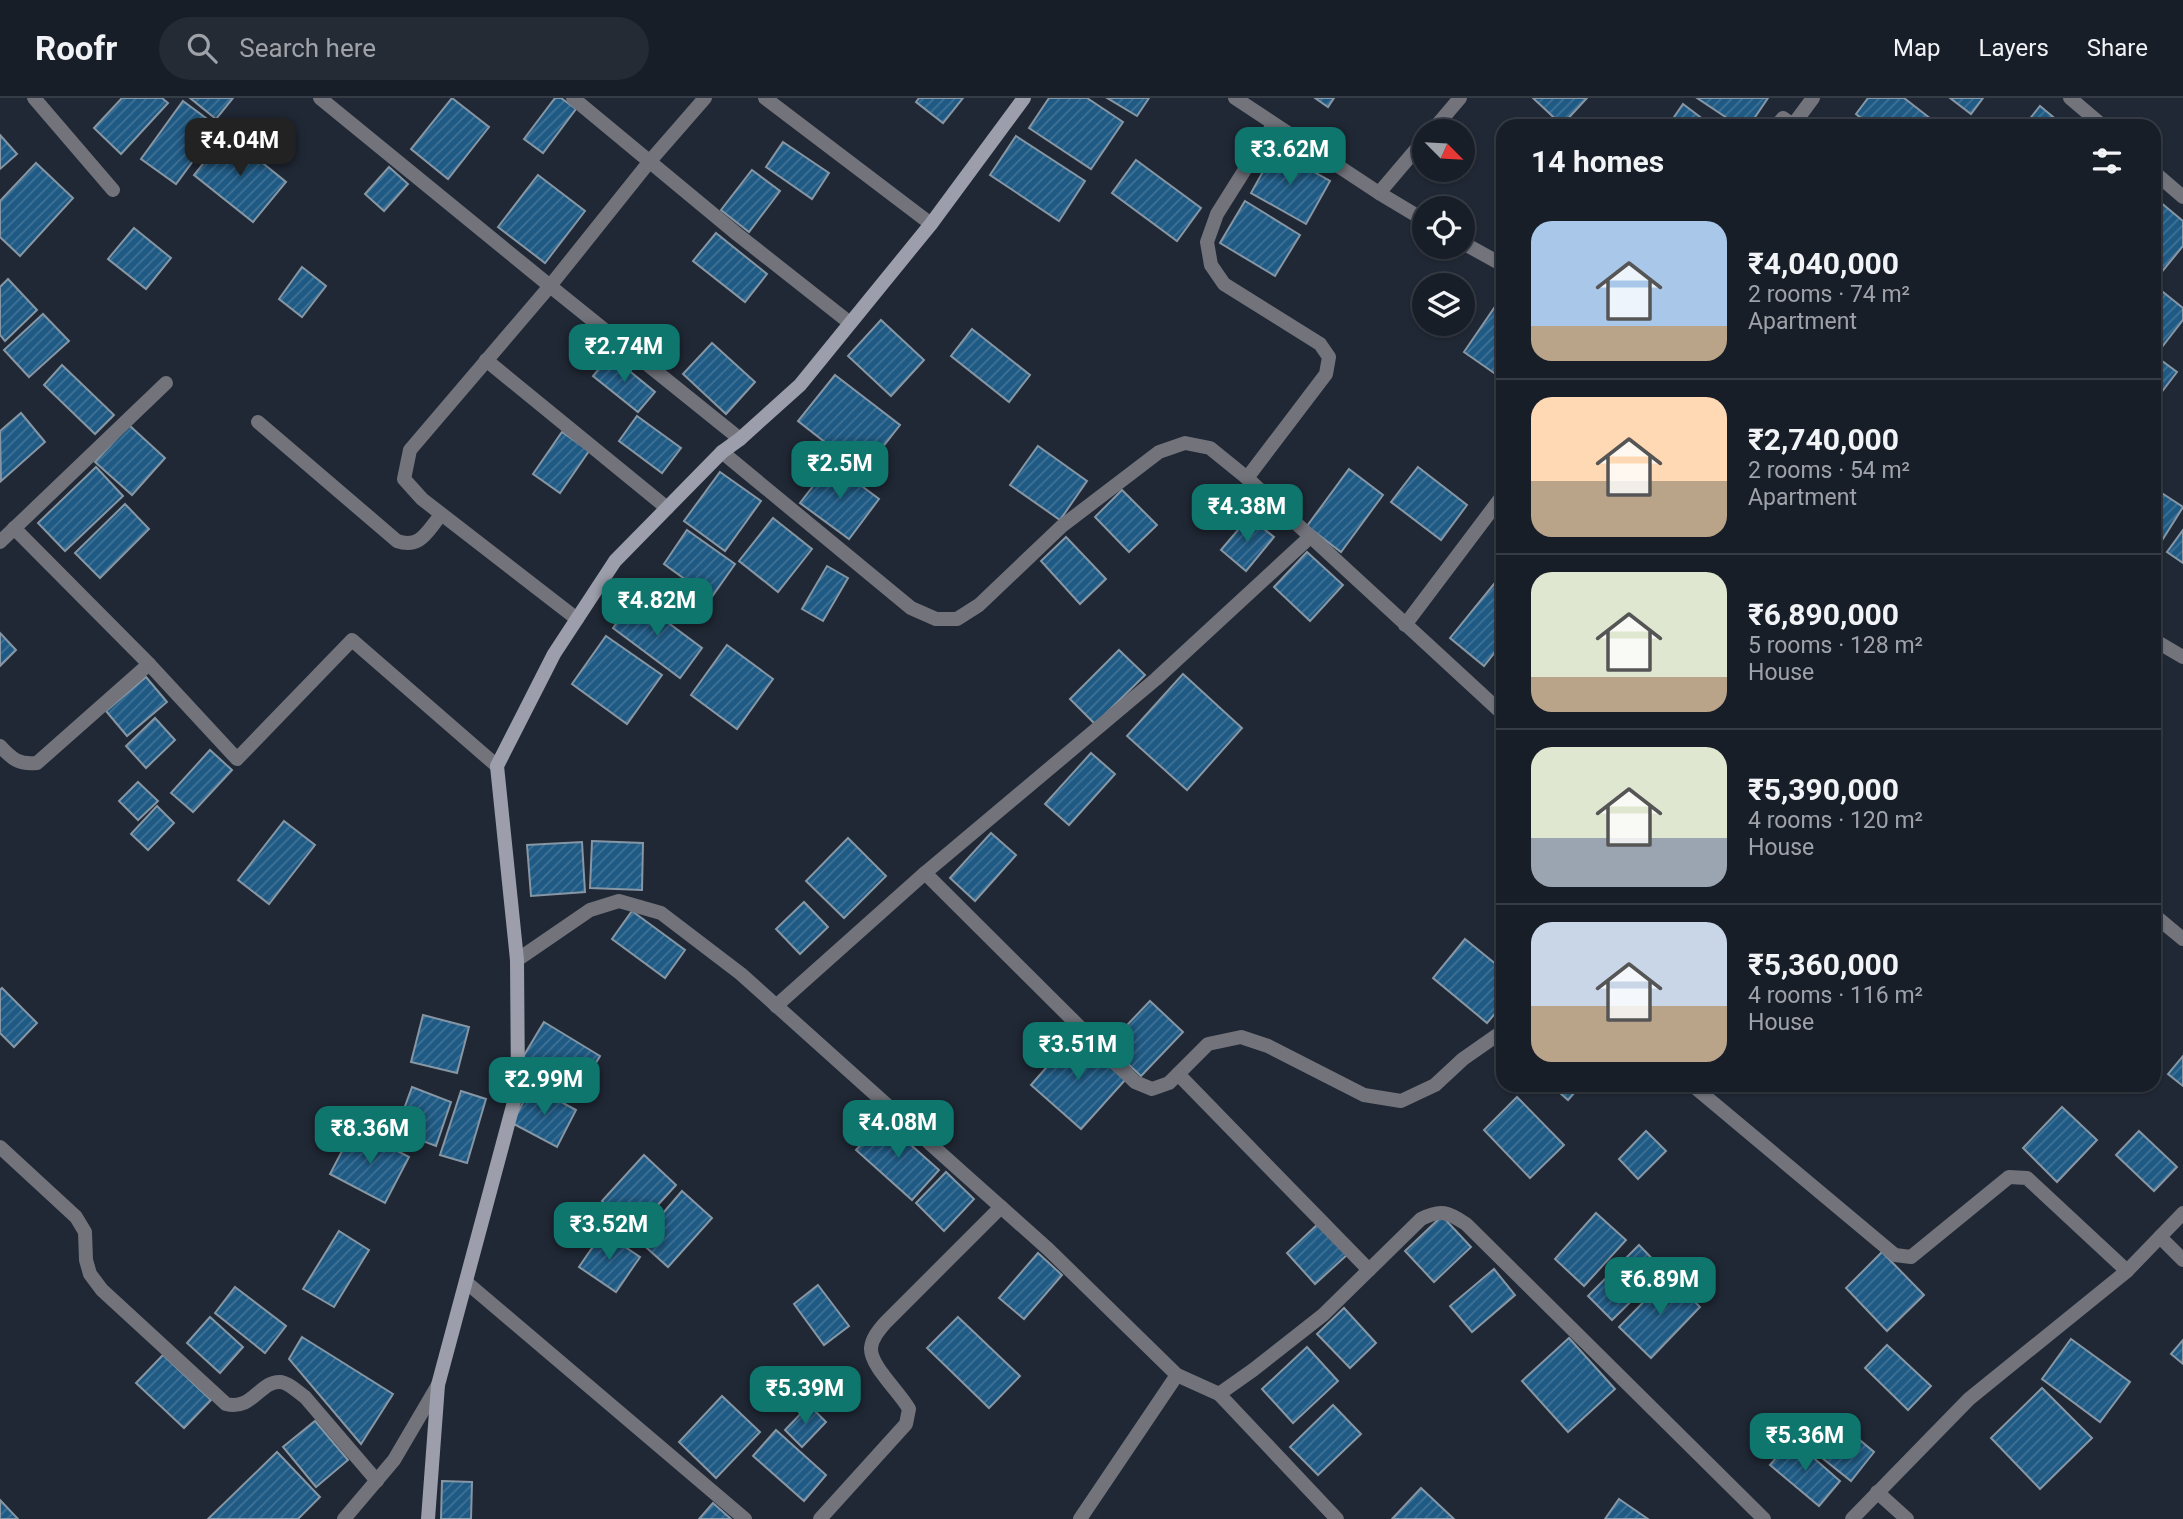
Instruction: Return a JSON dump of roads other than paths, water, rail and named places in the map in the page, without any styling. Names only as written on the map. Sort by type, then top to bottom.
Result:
[{"type":"street","points":[[34,98],[113,190]]},
{"type":"street","points":[[320,98],[740,439]]},
{"type":"street","points":[[573,98],[849,323]]},
{"type":"street","points":[[577,619],[422,499],[404,479],[411,450],[705,98]]},
{"type":"street","points":[[765,98],[931,224]]},
{"type":"street","points":[[428,1519],[438,1385],[518,1087],[517,960],[497,766],[554,654],[615,561],[722,452],[800,385],[931,224],[1024,98]]},
{"type":"street","points":[[1235,98],[1412,213]]},
{"type":"street","points":[[1442,119],[1460,98]]},
{"type":"street","points":[[1797,119],[1812,98]]},
{"type":"street","points":[[2070,98],[2095,119]]},
{"type":"street","points":[[2086,111],[2095,98]]},
{"type":"street","points":[[1247,478],[1326,374],[1329,357],[1320,344],[1224,284],[1211,265],[1207,242],[1217,214],[1273,125]]},
{"type":"street","points":[[1380,193],[1412,154]]},
{"type":"street","points":[[2161,178],[2183,197]]},
{"type":"street","points":[[1475,250],[1496,261]]},
{"type":"street","points":[[486,360],[667,508]]},
{"type":"street","points":[[0,541],[166,383]]},
{"type":"street","points":[[258,422],[397,541],[409,545],[419,542],[442,515]]},
{"type":"street","points":[[722,452],[911,608],[936,619],[957,618],[979,605],[1062,526],[1160,452],[1185,443],[1210,448],[1247,478],[1496,708]]},
{"type":"street","points":[[1405,625],[1496,504]]},
{"type":"street","points":[[14,528],[149,664],[237,759],[352,640],[497,766]]},
{"type":"street","points":[[776,1006],[925,873],[1156,678],[1310,537]]},
{"type":"street","points":[[2161,644],[2183,657]]},
{"type":"street","points":[[0,746],[12,760],[24,764],[37,763],[149,664]]},
{"type":"street","points":[[925,873],[1135,1082],[1152,1089],[1169,1083],[1208,1044],[1241,1037],[1268,1046],[1364,1096],[1401,1101],[1435,1085],[1463,1059],[1496,1036]]},
{"type":"street","points":[[517,960],[590,910],[619,901],[661,913],[741,974],[1048,1249],[1177,1375],[1219,1394],[1337,1519]]},
{"type":"street","points":[[2161,921],[2183,939]]},
{"type":"street","points":[[1178,1074],[1369,1270]]},
{"type":"street","points":[[1700,1092],[1895,1255],[1911,1257],[2009,1177],[2027,1178],[2127,1271]]},
{"type":"street","points":[[0,1147],[76,1217],[85,1232],[86,1260],[90,1274],[102,1290],[226,1404],[236,1407],[245,1404],[271,1384],[281,1382],[305,1397],[377,1481]]},
{"type":"street","points":[[820,1519],[906,1424],[909,1409],[874,1363],[871,1348],[875,1336],[1001,1208]]},
{"type":"street","points":[[1219,1394],[1323,1315],[1421,1219],[1436,1211],[1453,1214],[1764,1519]]},
{"type":"street","points":[[1852,1519],[1969,1399],[2127,1271],[2183,1213]]},
{"type":"street","points":[[2160,1237],[2183,1260]]},
{"type":"street","points":[[466,1282],[744,1519]]},
{"type":"street","points":[[1080,1519],[1177,1375]]},
{"type":"street","points":[[344,1519],[394,1460],[438,1385]]},
{"type":"street","points":[[1877,1492],[1907,1519]]}]
